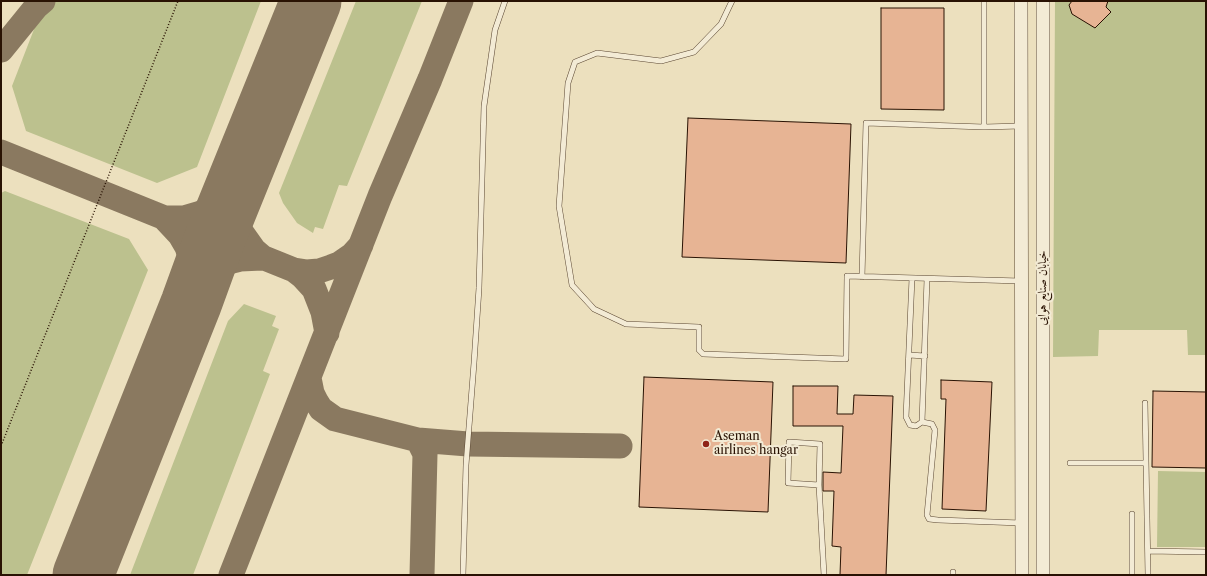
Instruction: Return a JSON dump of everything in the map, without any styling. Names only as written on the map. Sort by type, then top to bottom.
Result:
[{"type":"street","name":"خیابان صنایع هوایی","points":[[1021,1],[1022,575]]},
{"type":"street","name":"خیابان صنایع هوایی","points":[[1043,1],[1043,575]]},
{"type":"street","points":[[1021,126],[1043,126]]},
{"type":"street","points":[[1021,280],[1043,281]]},
{"type":"street","points":[[1021,377],[1044,377]]},
{"type":"street","points":[[1022,522],[1044,523]]},
{"type":"lane","points":[[463,575],[466,465],[479,288],[484,106],[495,30],[505,1]]},
{"type":"lane","points":[[732,1],[721,24],[694,52],[661,61],[597,53],[575,62],[568,83],[559,206],[572,285],[594,309],[626,324],[700,327],[699,350],[703,354],[846,359],[847,276],[1021,280]]},
{"type":"lane","points":[[984,1],[984,127]]},
{"type":"lane","points":[[862,277],[866,124],[984,127],[1021,126]]},
{"type":"lane","points":[[912,278],[906,417],[910,425],[916,426],[922,422],[932,424],[935,430],[927,515],[929,519],[1022,522]]},
{"type":"lane","points":[[922,422],[927,279]]},
{"type":"lane","points":[[909,355],[924,356]]},
{"type":"lane","points":[[1145,403],[1148,575]]},
{"type":"lane","points":[[819,485],[788,483],[789,442],[820,444],[819,485],[824,575]]},
{"type":"lane","points":[[1070,463],[1146,463]]},
{"type":"lane","points":[[1132,514],[1132,575]]},
{"type":"lane","points":[[1148,551],[1206,552]]},
{"type":"path","points":[[1,446],[178,1]]},
{"type":"green space","points":[[45,1],[261,1],[197,167],[157,183],[26,131],[12,86]]},
{"type":"green space","points":[[356,1],[422,1],[347,186],[339,185],[323,229],[315,227],[313,233],[297,223],[283,203],[279,193]]},
{"type":"green space","points":[[1055,1],[1206,1],[1206,355],[1188,355],[1187,330],[1099,330],[1098,356],[1053,357]]},
{"type":"green space","points":[[5,191],[129,239],[148,270],[27,575],[1,575],[1,193]]},
{"type":"green space","points":[[244,304],[276,316],[272,326],[279,329],[263,371],[270,374],[193,575],[130,575],[228,321]]},
{"type":"green space","points":[[1158,471],[1206,472],[1206,547],[1157,547]]},
{"type":"building","points":[[1072,1],[1108,1],[1106,7],[1111,12],[1095,28],[1072,14],[1069,5]]},
{"type":"building","points":[[881,8],[944,8],[944,110],[881,109]]},
{"type":"building","points":[[688,118],[851,124],[846,263],[682,257]]},
{"type":"building","name":"Aseman airlines hangar","points":[[644,377],[773,382],[768,512],[639,507]]},
{"type":"building","points":[[941,380],[992,382],[986,511],[942,509],[946,399],[941,399]]},
{"type":"building","points":[[793,386],[838,386],[837,414],[853,414],[854,395],[893,396],[886,575],[840,575],[841,547],[832,546],[834,491],[823,491],[823,472],[841,473],[843,426],[793,426]]},
{"type":"building","points":[[1153,391],[1206,392],[1206,468],[1152,467]]},
{"type":"taxiway","points":[[1,50],[36,7],[43,1]]},
{"type":"taxiway","points":[[231,575],[380,196],[430,79],[461,1]]},
{"type":"taxiway","points":[[1,152],[294,270],[307,272],[319,271],[331,267],[339,264],[352,255],[361,245]]},
{"type":"taxiway","points":[[167,218],[184,218],[201,213],[222,199],[238,182]]},
{"type":"taxiway","points":[[233,194],[234,213],[237,226],[254,250],[261,256]]},
{"type":"taxiway","points":[[166,220],[180,235],[187,247],[192,262],[191,304]]},
{"type":"taxiway","points":[[199,282],[218,267],[228,262],[240,259],[262,258]]},
{"type":"taxiway","points":[[294,270],[314,289],[323,312],[327,333]]},
{"type":"taxiway","points":[[309,378],[312,393],[321,409],[335,419],[418,440],[425,454],[422,575]]},
{"type":"taxiway","points":[[418,440],[468,444],[620,446]]},
{"type":"runway","points":[[83,575],[191,304],[215,238],[311,1]]},
{"type":"place","name":"Aseman airlines hangar","points":[[706,444]]}]
